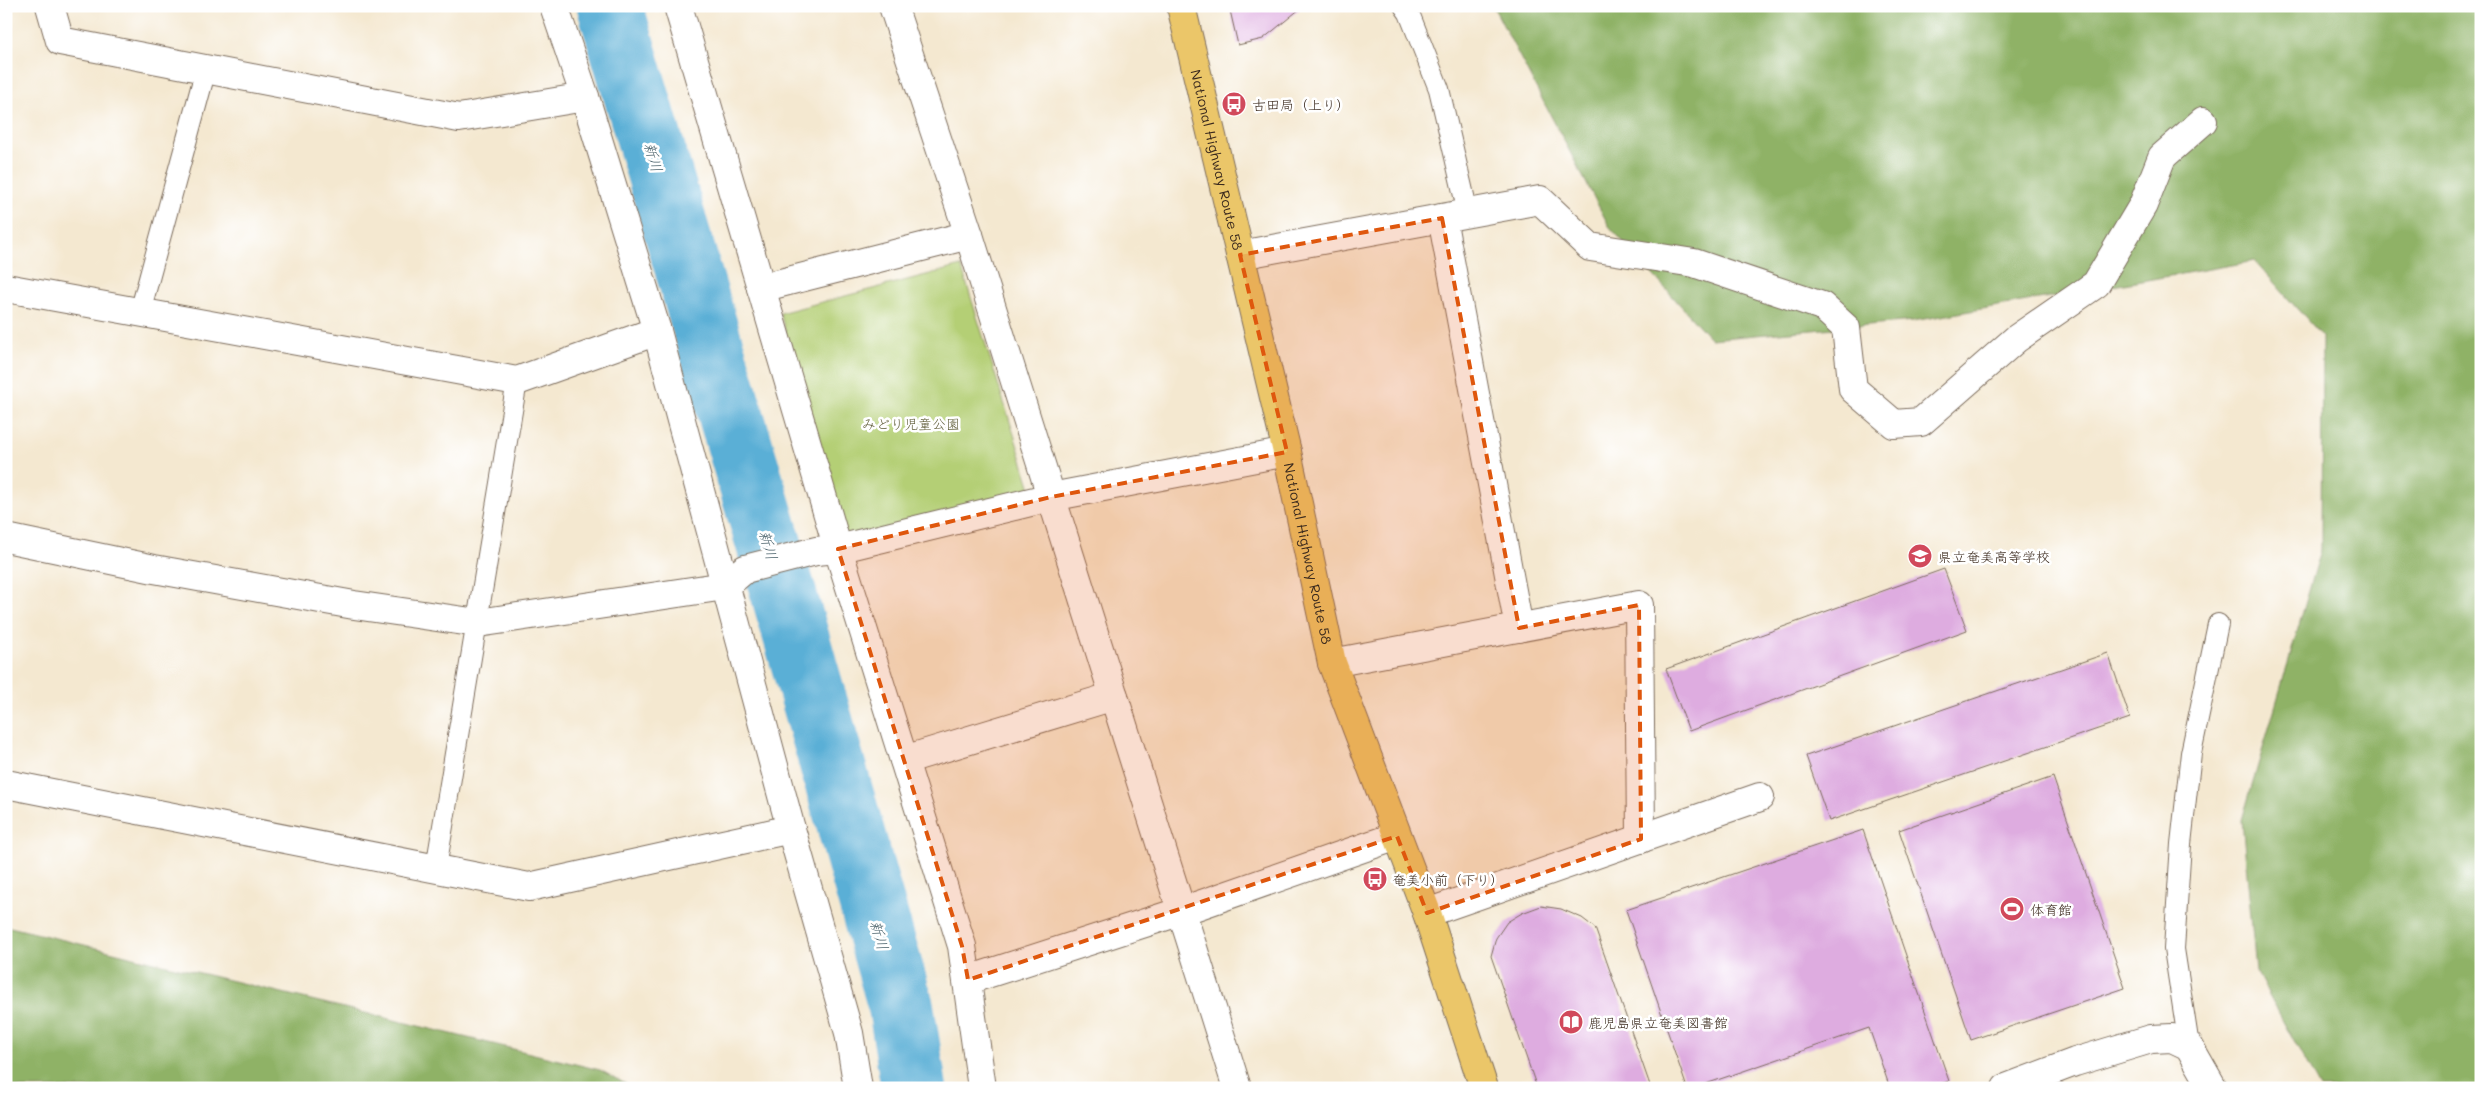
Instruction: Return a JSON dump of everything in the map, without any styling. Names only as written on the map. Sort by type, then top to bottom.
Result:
[{"type":"highway","name":"National Highway Route 58","points":[[1181,6],[1286,452],[1332,664],[1427,913],[1484,1088]]},
{"type":"street","points":[[50,6],[60,41],[459,118],[585,97]]},
{"type":"street","points":[[554,6],[585,97],[735,578],[791,829],[849,1033],[858,1088]]},
{"type":"street","points":[[678,6],[761,288],[827,550],[904,760],[962,946],[982,1088]]},
{"type":"street","points":[[893,6],[969,235],[1237,1088]]},
{"type":"street","points":[[1240,255],[1540,200],[1590,247],[1694,263],[1822,306],[1846,328],[1853,389],[1894,424],[1921,422],[2016,339],[2096,284],[2143,205],[2162,157],[2203,122]]},
{"type":"street","points":[[1455,215],[1519,628]]},
{"type":"street","points":[[761,288],[969,235]]},
{"type":"street","points":[[6,288],[516,381],[657,331]]},
{"type":"street","points":[[6,538],[154,568],[335,601],[478,623],[735,578],[827,550],[1051,497],[1286,452]]},
{"type":"street","points":[[1332,664],[1639,605],[1641,839]]},
{"type":"street","points":[[904,760],[1114,696]]},
{"type":"street","points":[[6,784],[529,887],[791,829]]},
{"type":"street","points":[[1427,913],[1760,798]]},
{"type":"street","points":[[968,980],[1182,911],[1397,836]]},
{"type":"street","points":[[2006,1088],[2075,1062],[2151,1039],[2172,1038],[2188,1046],[2213,1088]]},
{"type":"lane","points":[[1404,6],[1409,13],[1439,89],[1455,215]]},
{"type":"lane","points":[[140,312],[206,69]]},
{"type":"lane","points":[[436,868],[478,623],[516,381]]},
{"type":"lane","points":[[2188,1046],[2174,949],[2181,844],[2191,753],[2218,624]]},
{"type":"highlighted area","points":[[1442,218],[1519,628],[1639,605],[1641,839],[1427,913],[1397,836],[968,980],[962,946],[838,549],[1051,497],[1287,452],[1240,255]]},
{"type":"green space","points":[[1493,6],[2481,6],[2481,1088],[2320,1088],[2256,971],[2242,820],[2321,550],[2322,337],[2255,261],[1913,321],[1711,339],[1609,226]]},
{"type":"green space","name":"みどり児童公園","points":[[961,266],[1033,495],[847,540],[780,313]]},
{"type":"green space","points":[[6,926],[600,1070],[633,1088],[6,1088]]},
{"type":"building","points":[[1229,6],[1301,6],[1301,8],[1263,39],[1238,45]]},
{"type":"building","points":[[1944,569],[1967,630],[1689,731],[1666,669]]},
{"type":"building","points":[[2108,653],[2130,718],[1829,821],[1806,756]]},
{"type":"building","name":"体育館","points":[[2053,777],[2125,988],[1971,1040],[1899,830]]},
{"type":"building","points":[[1863,830],[1949,1081],[1928,1088],[1890,1088],[1869,1028],[1694,1088],[1687,1088],[1626,910]]},
{"type":"building","name":"鹿児島県立奄美図書館","points":[[1541,906],[1561,909],[1582,918],[1595,928],[1651,1088],[1537,1088],[1491,956],[1496,938],[1507,922],[1522,913]]},
{"type":"waterway","name":"新川","points":[[610,6],[792,622],[901,1007],[914,1088]]},
{"type":"place","name":"古田局（上り）","points":[[1234,104]]},
{"type":"place","name":"県立奄美高等学校","points":[[1920,556]]},
{"type":"place","name":"奄美小前（下り）","points":[[1375,879]]},
{"type":"place","name":"体育館","points":[[2012,909]]},
{"type":"place","name":"鹿児島県立奄美図書館","points":[[1571,1022]]}]
